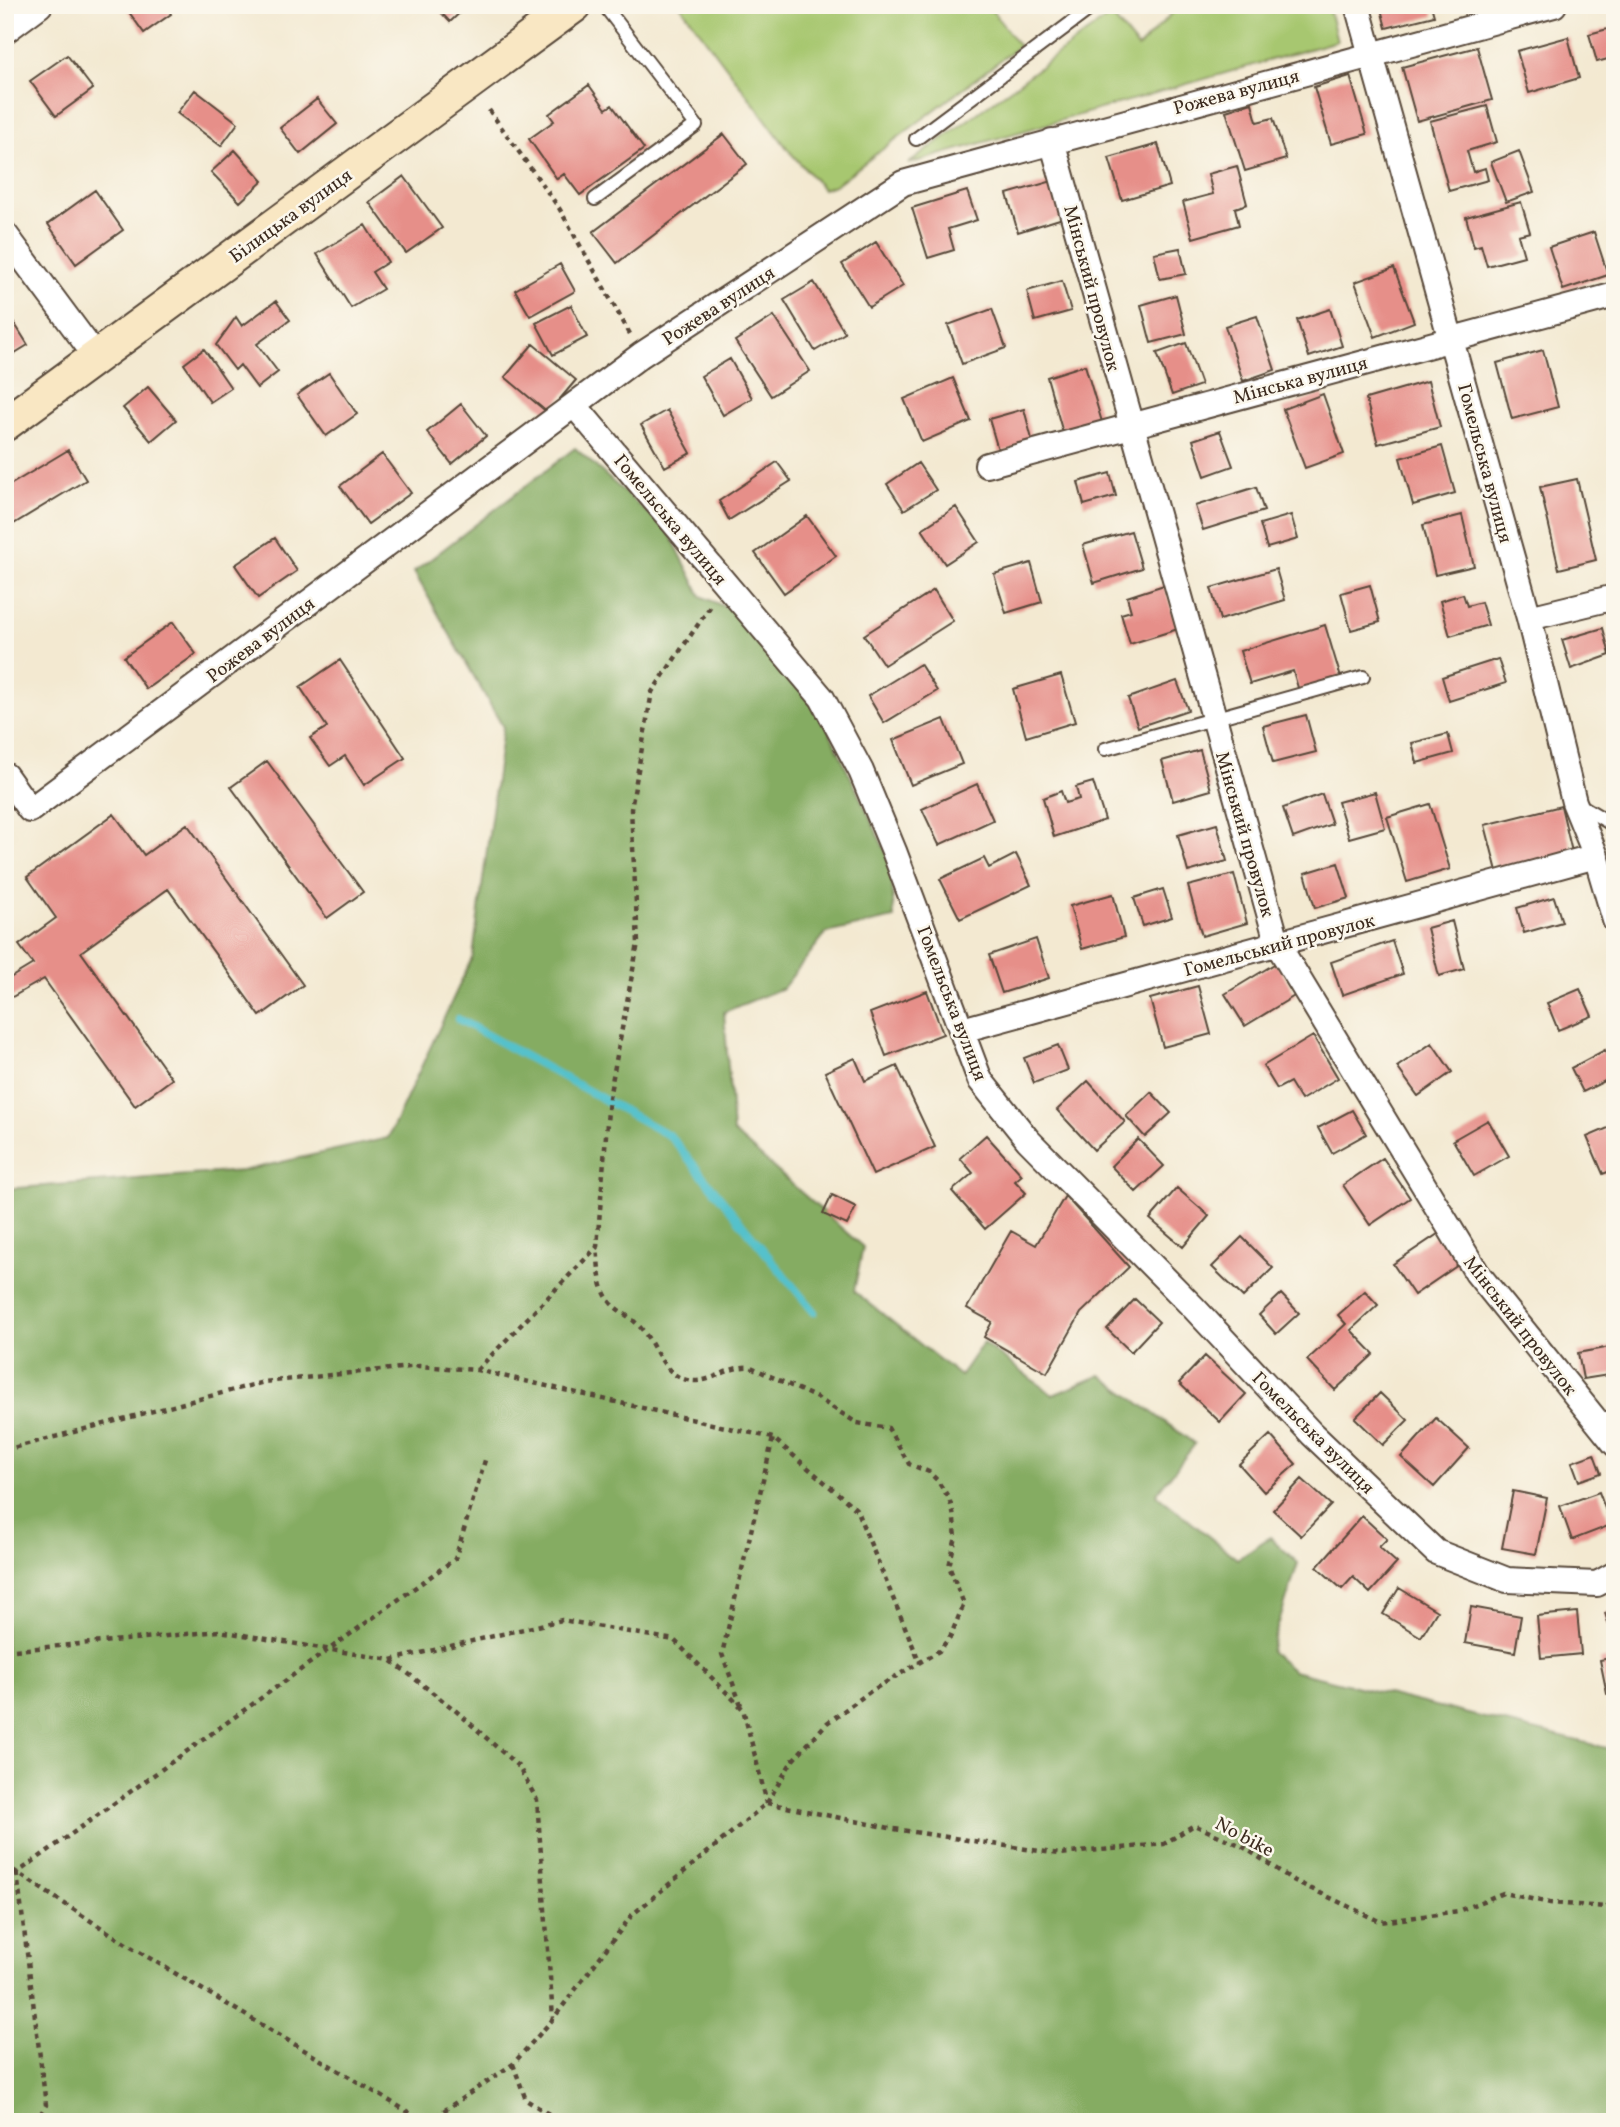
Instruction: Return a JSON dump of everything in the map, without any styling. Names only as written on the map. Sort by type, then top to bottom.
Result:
[{"type":"main road","name":"Білицька вулиця","points":[[5,424],[575,5]]},
{"type":"street","points":[[5,31],[40,5]]},
{"type":"street","name":"Гомельська вулиця","points":[[1357,5],[1368,54],[1529,618],[1574,802],[1596,856],[1615,920]]},
{"type":"street","name":"Рожева вулиця","points":[[5,775],[30,810],[641,355],[903,183],[1554,5]]},
{"type":"street","name":"Мінський провулок","points":[[1052,141],[1278,945],[1477,1273],[1615,1444]]},
{"type":"street","points":[[5,234],[97,358]]},
{"type":"street","name":"Мінська вулиця","points":[[987,464],[1615,295]]},
{"type":"street","name":"Гомельська вулиця","points":[[576,406],[822,698],[861,771],[980,1080],[1028,1140],[1194,1308],[1312,1434],[1436,1552],[1507,1580],[1597,1584],[1615,1574]]},
{"type":"street","points":[[1529,618],[1615,597]]},
{"type":"street","name":"Гомельський провулок","points":[[962,1030],[1596,856]]},
{"type":"lane","points":[[595,199],[696,125],[604,5]]},
{"type":"lane","points":[[916,139],[1095,5]]},
{"type":"lane","points":[[1105,749],[1363,677]]},
{"type":"lane","points":[[1574,802],[1615,826]]},
{"type":"path","points":[[489,110],[559,208],[641,355]]},
{"type":"path","points":[[5,1865],[131,1947],[426,2122],[513,2064],[553,2019],[632,1915],[767,1803],[792,1761],[827,1723],[871,1691],[944,1646],[964,1604],[949,1566],[956,1531],[948,1498],[929,1472],[907,1461],[888,1428],[857,1423],[836,1408],[771,1374],[740,1366],[696,1381],[681,1378],[669,1371],[658,1357],[649,1337],[609,1301],[601,1282],[597,1247],[609,1098],[638,943],[631,809],[652,692],[726,583]]},
{"type":"path","points":[[477,1370],[597,1247]]},
{"type":"path","points":[[5,1450],[264,1382],[419,1366],[477,1370],[773,1438],[856,1509],[920,1663]]},
{"type":"path","points":[[767,1803],[743,1709],[722,1654],[773,1438]]},
{"type":"path","points":[[5,1878],[17,1873],[455,1559],[486,1457]]},
{"type":"path","points":[[5,1651],[220,1631],[391,1660],[562,1620],[674,1640],[743,1709]]},
{"type":"path","points":[[391,1660],[519,1767],[537,1800],[553,2019]]},
{"type":"path","name":"No bike","points":[[767,1803],[894,1829],[1059,1854],[1164,1844],[1194,1825],[1242,1846],[1293,1880],[1381,1922],[1458,1911],[1503,1893],[1550,1903],[1606,1907],[1615,1900]]},
{"type":"path","points":[[17,1873],[46,2105],[36,2122]]},
{"type":"path","points":[[513,2064],[526,2100],[562,2122]]},
{"type":"green space","points":[[680,5],[988,5],[1019,46],[835,185],[823,189],[790,152]]},
{"type":"green space","points":[[1180,5],[1328,5],[1337,41],[908,164],[1111,15],[1138,48]]},
{"type":"green space","points":[[575,448],[669,532],[701,596],[749,618],[816,703],[891,863],[894,918],[826,933],[783,988],[724,1012],[733,1132],[863,1247],[854,1291],[960,1376],[983,1343],[1053,1395],[1101,1375],[1195,1444],[1156,1494],[1237,1559],[1270,1537],[1298,1563],[1270,1651],[1293,1671],[1615,1750],[1615,2122],[5,2122],[5,1189],[242,1171],[388,1138],[473,956],[503,727],[414,572]]},
{"type":"building","points":[[124,5],[165,5],[171,14],[144,33]]},
{"type":"building","points":[[434,5],[468,5],[450,22]]},
{"type":"building","points":[[1380,5],[1431,5],[1434,16],[1386,28]]},
{"type":"building","points":[[1615,27],[1615,57],[1597,62],[1589,34]]},
{"type":"building","points":[[1568,37],[1579,78],[1529,93],[1517,51]]},
{"type":"building","points":[[1477,47],[1492,100],[1417,121],[1402,67]]},
{"type":"building","points":[[67,55],[93,89],[56,116],[30,81]]},
{"type":"building","points":[[1350,76],[1367,134],[1331,144],[1314,87]]},
{"type":"building","points":[[589,85],[606,109],[612,105],[644,149],[580,195],[564,174],[557,179],[529,139],[554,121],[549,114]]},
{"type":"building","points":[[195,90],[238,123],[221,146],[177,113]]},
{"type":"building","points":[[317,99],[337,124],[300,154],[280,128]]},
{"type":"building","points":[[1252,103],[1257,122],[1273,118],[1286,159],[1245,171],[1226,111]]},
{"type":"building","points":[[1487,106],[1497,142],[1467,151],[1473,172],[1485,168],[1488,180],[1449,191],[1430,121]]},
{"type":"building","points":[[724,134],[747,164],[617,263],[593,232]]},
{"type":"building","points":[[1158,144],[1170,186],[1122,200],[1109,158]]},
{"type":"building","points":[[235,150],[263,181],[240,202],[211,172]]},
{"type":"building","points":[[1519,151],[1534,192],[1506,202],[1491,162]]},
{"type":"building","points":[[1237,166],[1247,204],[1235,208],[1239,225],[1193,238],[1183,202],[1213,194],[1208,174]]},
{"type":"building","points":[[404,176],[442,228],[406,253],[369,202]]},
{"type":"building","points":[[1056,180],[1066,217],[1018,232],[1007,194]]},
{"type":"building","points":[[95,190],[123,230],[76,264],[48,224]]},
{"type":"building","points":[[967,191],[977,220],[948,229],[954,250],[928,258],[912,208]]},
{"type":"building","points":[[1521,202],[1530,232],[1518,235],[1524,256],[1487,266],[1481,245],[1474,247],[1466,217]]},
{"type":"building","points":[[365,225],[388,262],[372,272],[383,289],[351,308],[317,254]]},
{"type":"building","points":[[1594,232],[1608,275],[1563,290],[1549,247]]},
{"type":"building","points":[[876,242],[903,286],[869,307],[842,264]]},
{"type":"building","points":[[1180,248],[1186,274],[1160,279],[1154,253]]},
{"type":"building","points":[[560,264],[575,291],[530,316],[515,290]]},
{"type":"building","points":[[1394,268],[1414,322],[1375,337],[1355,282]]},
{"type":"building","points":[[1062,281],[1071,311],[1035,321],[1027,291]]},
{"type":"building","points":[[814,282],[845,333],[815,351],[784,300]]},
{"type":"building","points":[[1176,295],[1186,334],[1151,343],[1141,305]]},
{"type":"building","points":[[276,301],[290,320],[257,344],[278,372],[257,388],[240,365],[235,370],[216,345],[236,317],[242,326]]},
{"type":"building","points":[[571,305],[587,337],[553,355],[536,323]]},
{"type":"building","points":[[992,309],[1006,348],[962,364],[948,325]]},
{"type":"building","points":[[1330,309],[1342,346],[1309,357],[1297,320]]},
{"type":"building","points":[[8,313],[28,345],[5,359],[5,315]]},
{"type":"building","points":[[774,316],[810,371],[771,396],[735,341]]},
{"type":"building","points":[[1257,316],[1275,370],[1243,381],[1225,326]]},
{"type":"building","points":[[1186,343],[1201,385],[1172,395],[1157,353]]},
{"type":"building","points":[[533,344],[576,380],[548,413],[505,377]]},
{"type":"building","points":[[204,349],[231,388],[210,402],[184,364]]},
{"type":"building","points":[[1543,350],[1558,407],[1512,419],[1497,363]]},
{"type":"building","points":[[730,359],[752,398],[723,415],[701,376]]},
{"type":"building","points":[[1085,365],[1102,422],[1063,433],[1047,377]]},
{"type":"building","points":[[329,373],[357,414],[326,436],[297,395]]},
{"type":"building","points":[[953,378],[971,421],[922,442],[904,399]]},
{"type":"building","points":[[1428,381],[1440,427],[1378,444],[1366,399]]},
{"type":"building","points":[[148,387],[176,420],[151,441],[123,408]]},
{"type":"building","points":[[1323,394],[1344,454],[1305,468],[1283,409]]},
{"type":"building","points":[[461,404],[486,436],[452,464],[427,432]]},
{"type":"building","points":[[1024,409],[1033,443],[999,453],[989,419]]},
{"type":"building","points":[[667,410],[691,453],[665,467],[641,425]]},
{"type":"building","points":[[1220,431],[1233,466],[1205,476],[1193,440]]},
{"type":"building","points":[[1442,446],[1455,493],[1413,505],[1400,458]]},
{"type":"building","points":[[68,450],[86,480],[7,528],[5,488]]},
{"type":"building","points":[[382,454],[411,493],[368,524],[340,486]]},
{"type":"building","points":[[777,462],[791,481],[729,520],[719,501]]},
{"type":"building","points":[[918,463],[936,490],[904,510],[887,484]]},
{"type":"building","points":[[1110,473],[1116,496],[1084,505],[1078,482]]},
{"type":"building","points":[[1577,479],[1596,560],[1559,569],[1540,487]]},
{"type":"building","points":[[1256,487],[1264,511],[1203,530],[1195,506]]},
{"type":"building","points":[[956,507],[979,542],[945,564],[922,529]]},
{"type":"building","points":[[1291,515],[1298,539],[1267,548],[1260,524]]},
{"type":"building","points":[[1462,515],[1474,566],[1435,575],[1423,525]]},
{"type":"building","points":[[807,516],[836,556],[784,593],[755,553]]},
{"type":"building","points":[[1131,531],[1142,568],[1094,583],[1083,545]]},
{"type":"building","points":[[275,538],[297,571],[258,598],[235,565]]},
{"type":"building","points":[[1031,563],[1042,602],[1006,613],[994,574]]},
{"type":"building","points":[[1276,569],[1285,600],[1220,620],[1211,588]]},
{"type":"building","points":[[1164,585],[1178,629],[1130,644],[1121,614],[1131,611],[1127,597]]},
{"type":"building","points":[[1370,585],[1380,622],[1351,630],[1341,593]]},
{"type":"building","points":[[934,590],[953,621],[884,665],[864,635]]},
{"type":"building","points":[[1463,594],[1467,606],[1481,602],[1488,625],[1450,636],[1440,601]]},
{"type":"building","points":[[173,622],[196,654],[146,689],[124,657]]},
{"type":"building","points":[[1325,625],[1341,678],[1299,691],[1293,671],[1250,684],[1240,651]]},
{"type":"building","points":[[1603,628],[1610,655],[1571,669],[1562,640]]},
{"type":"building","points":[[1498,659],[1506,683],[1449,701],[1442,677]]},
{"type":"building","points":[[340,660],[405,758],[364,785],[345,756],[330,766],[310,738],[327,727],[300,687]]},
{"type":"building","points":[[920,664],[937,691],[884,723],[868,696]]},
{"type":"building","points":[[1061,675],[1075,722],[1026,737],[1013,689]]},
{"type":"building","points":[[1177,681],[1188,710],[1138,727],[1128,698]]},
{"type":"building","points":[[1306,715],[1316,752],[1273,763],[1263,726]]},
{"type":"building","points":[[944,719],[962,764],[911,785],[893,740]]},
{"type":"building","points":[[1448,734],[1453,753],[1417,763],[1412,743]]},
{"type":"building","points":[[1200,750],[1211,790],[1173,801],[1162,761]]},
{"type":"building","points":[[267,761],[363,892],[327,918],[231,787]]},
{"type":"building","points":[[1093,782],[1105,820],[1054,837],[1043,798],[1061,791],[1065,803],[1079,799],[1076,787]]},
{"type":"building","points":[[977,784],[993,820],[939,845],[922,809]]},
{"type":"building","points":[[1375,792],[1385,828],[1349,838],[1338,802]]},
{"type":"building","points":[[1322,794],[1332,824],[1293,838],[1283,808]]},
{"type":"building","points":[[1430,804],[1450,869],[1407,882],[1387,817]]},
{"type":"building","points":[[1561,806],[1573,856],[1498,875],[1485,825]]},
{"type":"building","points":[[114,814],[144,855],[187,824],[303,985],[260,1016],[168,889],[81,952],[172,1079],[135,1106],[44,979],[5,1001],[5,981],[33,964],[19,945],[56,918],[27,877]]},
{"type":"building","points":[[1217,824],[1227,861],[1188,872],[1178,835]]},
{"type":"building","points":[[1016,854],[1031,885],[960,919],[940,879],[984,858],[989,868]]},
{"type":"building","points":[[1338,863],[1349,898],[1315,908],[1305,873]]},
{"type":"building","points":[[1234,874],[1247,923],[1202,936],[1188,886]]},
{"type":"building","points":[[1163,889],[1172,917],[1143,926],[1134,898]]},
{"type":"building","points":[[1113,894],[1124,937],[1082,949],[1070,906]]},
{"type":"building","points":[[1554,897],[1562,922],[1524,933],[1517,908]]},
{"type":"building","points":[[1452,921],[1464,969],[1439,976],[1427,928]]},
{"type":"building","points":[[1036,939],[1049,978],[1002,993],[989,955]]},
{"type":"building","points":[[1392,941],[1403,974],[1342,995],[1331,962]]},
{"type":"building","points":[[1276,963],[1296,995],[1245,1026],[1225,994]]},
{"type":"building","points":[[1198,986],[1211,1034],[1163,1047],[1150,999]]},
{"type":"building","points":[[1580,989],[1592,1016],[1558,1030],[1547,1003]]},
{"type":"building","points":[[927,991],[943,1034],[886,1056],[870,1013]]},
{"type":"building","points":[[1313,1036],[1338,1078],[1301,1100],[1290,1082],[1277,1089],[1263,1066]]},
{"type":"building","points":[[1432,1043],[1452,1072],[1418,1096],[1397,1067]]},
{"type":"building","points":[[1058,1045],[1068,1070],[1034,1083],[1024,1058]]},
{"type":"building","points":[[1605,1050],[1615,1076],[1583,1092],[1571,1068]]},
{"type":"building","points":[[855,1058],[865,1081],[897,1066],[935,1147],[873,1175],[825,1072]]},
{"type":"building","points":[[1088,1081],[1125,1122],[1094,1150],[1057,1110]]},
{"type":"building","points":[[1151,1092],[1171,1113],[1145,1137],[1126,1116]]},
{"type":"building","points":[[1352,1110],[1366,1134],[1332,1153],[1318,1128]]},
{"type":"building","points":[[1488,1120],[1509,1156],[1474,1176],[1453,1140]]},
{"type":"building","points":[[1615,1125],[1615,1169],[1603,1174],[1587,1137]]},
{"type":"building","points":[[986,1135],[1022,1175],[1015,1181],[1026,1193],[985,1229],[952,1191],[973,1173],[960,1158]]},
{"type":"building","points":[[1138,1139],[1164,1166],[1136,1192],[1111,1166]]},
{"type":"building","points":[[1383,1158],[1410,1198],[1370,1225],[1343,1185]]},
{"type":"building","points":[[1177,1188],[1209,1216],[1183,1247],[1150,1219]]},
{"type":"building","points":[[832,1195],[856,1207],[847,1225],[823,1214]]},
{"type":"building","points":[[1065,1196],[1129,1267],[1081,1313],[1047,1373],[984,1337],[992,1322],[967,1308],[1011,1231],[1036,1245]]},
{"type":"building","points":[[1441,1232],[1461,1263],[1414,1295],[1393,1264]]},
{"type":"building","points":[[1242,1237],[1273,1268],[1243,1297],[1212,1267]]},
{"type":"building","points":[[1365,1291],[1378,1305],[1351,1330],[1374,1354],[1335,1390],[1307,1360],[1346,1324],[1338,1315]]},
{"type":"building","points":[[1281,1294],[1299,1313],[1276,1334],[1259,1315]]},
{"type":"building","points":[[1135,1299],[1159,1322],[1131,1352],[1107,1329]]},
{"type":"building","points":[[1615,1346],[1615,1374],[1583,1379],[1578,1353]]},
{"type":"building","points":[[1205,1356],[1246,1394],[1220,1422],[1179,1383]]},
{"type":"building","points":[[1380,1393],[1408,1420],[1383,1445],[1355,1418]]},
{"type":"building","points":[[1436,1418],[1469,1448],[1434,1487],[1401,1457]]},
{"type":"building","points":[[1270,1435],[1296,1464],[1264,1492],[1239,1464]]},
{"type":"building","points":[[1594,1454],[1601,1473],[1579,1481],[1572,1462]]},
{"type":"building","points":[[1302,1479],[1331,1505],[1301,1536],[1273,1510]]},
{"type":"building","points":[[1513,1491],[1547,1498],[1536,1554],[1502,1548]]},
{"type":"building","points":[[1599,1492],[1611,1525],[1572,1540],[1560,1506]]},
{"type":"building","points":[[1362,1516],[1387,1539],[1379,1547],[1397,1563],[1370,1593],[1353,1577],[1342,1589],[1317,1567]]},
{"type":"building","points":[[1399,1588],[1437,1611],[1421,1637],[1383,1614]]},
{"type":"building","points":[[1471,1607],[1521,1616],[1515,1652],[1465,1643]]},
{"type":"building","points":[[1615,1610],[1615,1641],[1614,1641],[1605,1613]]},
{"type":"building","points":[[1577,1612],[1581,1654],[1541,1658],[1537,1616]]},
{"type":"building","points":[[1615,1657],[1615,1693],[1607,1694],[1600,1660]]},
{"type":"waterway","points":[[458,1019],[670,1136],[814,1312]]}]
